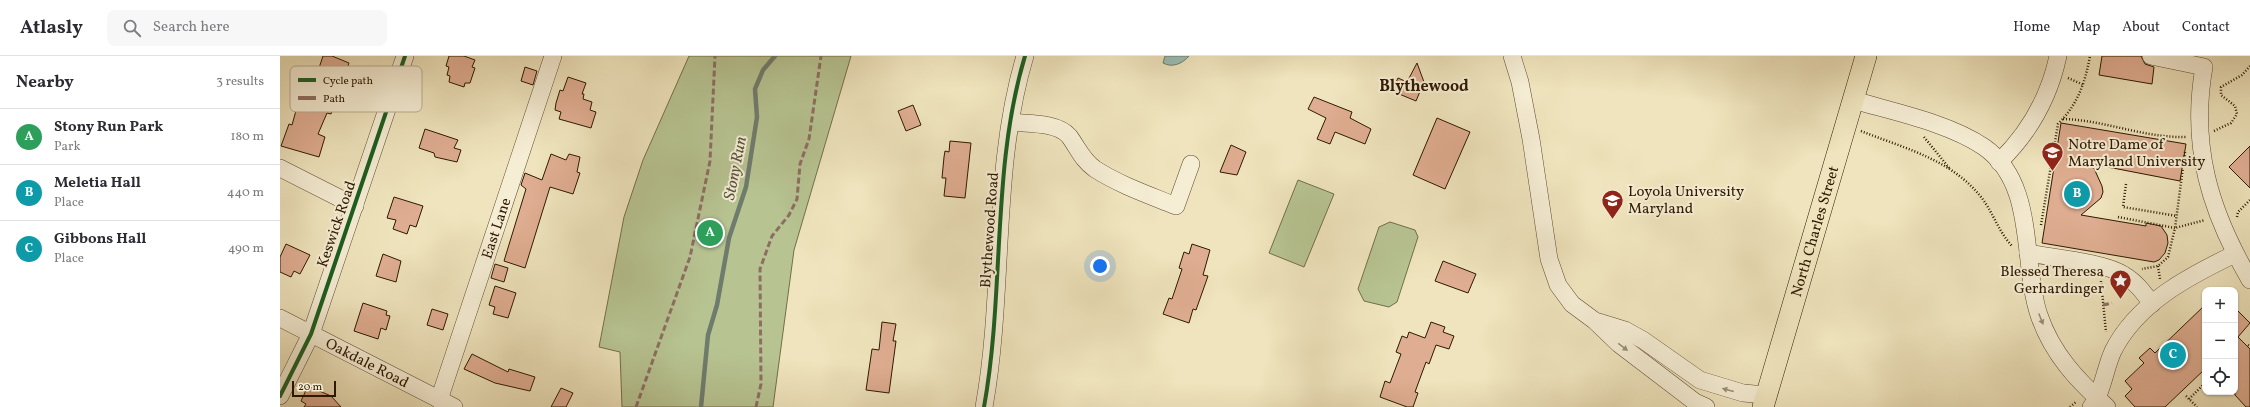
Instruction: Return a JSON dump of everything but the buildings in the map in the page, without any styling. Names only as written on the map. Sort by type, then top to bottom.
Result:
[{"type":"main road","name":"North Charles Street","points":[[1765,401],[1866,56]]},
{"type":"street","name":"Keswick Road","points":[[402,66],[405,56]]},
{"type":"street","name":"East Lane","points":[[447,403],[553,56]]},
{"type":"street","name":"Blythewood Road","points":[[984,407],[995,318],[1006,160],[1017,86],[1025,56]]},
{"type":"street","points":[[1512,56],[1520,82],[1531,139],[1549,259],[1553,274],[1563,294],[1572,304],[1595,321],[1619,344],[1695,402],[1706,407]]},
{"type":"street","points":[[1999,162],[2020,141],[2036,117],[2050,89],[2058,56]]},
{"type":"street","points":[[2151,56],[2204,67],[2198,127],[2204,170],[2215,208],[2235,254],[2250,280]]},
{"type":"street","points":[[1853,100],[1955,131],[1985,148],[1999,162],[2013,182],[2016,192],[2028,254],[2034,299],[2049,338],[2070,372],[2098,405]]},
{"type":"street","name":"Keswick Road","points":[[280,396],[311,334],[356,206],[387,112]]},
{"type":"street","points":[[1011,122],[1051,127],[1062,130],[1068,135],[1088,164],[1098,171],[1126,186],[1176,206],[1191,164]]},
{"type":"street","points":[[280,168],[356,206]]},
{"type":"street","points":[[2028,254],[2100,266],[2122,274],[2130,279],[2152,304]]},
{"type":"street","points":[[2098,405],[2103,376],[2112,352],[2125,332],[2152,304],[2180,284],[2235,254]]},
{"type":"street","name":"Oakdale Road","points":[[280,318],[447,403]]},
{"type":"street","points":[[1595,321],[1624,330],[1643,340],[1700,380],[1765,401]]},
{"type":"path","points":[[2041,228],[2058,124],[2080,95],[2090,56]]},
{"type":"path","points":[[2208,134],[2223,128],[2235,118],[2237,109],[2221,94],[2220,87],[2242,75],[2250,66]]},
{"type":"path","points":[[1917,119],[1915,127],[1952,170],[1980,196],[2009,243],[2018,250],[2028,254]]},
{"type":"path","points":[[2062,119],[2091,122],[2153,136],[2191,137]]},
{"type":"path","points":[[1861,130],[1917,152],[1952,170]]},
{"type":"path","points":[[2186,144],[2188,137]]},
{"type":"path","points":[[2136,273],[2146,267],[2158,266],[2168,257],[2175,228],[2185,150]]},
{"type":"path","points":[[2126,184],[2123,207],[2176,216]]},
{"type":"path","points":[[2118,217],[2175,228],[2211,219]]},
{"type":"path","points":[[2100,266],[2107,343],[2112,352]]},
{"type":"path","points":[[2189,399],[2202,386]]},
{"type":"path","points":[[2186,396],[2197,407]]},
{"type":"green space","points":[[689,56],[851,56],[794,250],[773,407],[622,407],[620,352],[599,347],[624,217],[643,160]]},
{"type":"green space","points":[[1298,180],[1334,194],[1304,267],[1269,253]]},
{"type":"green space","points":[[1390,222],[1415,230],[1418,237],[1397,302],[1389,307],[1364,301],[1358,289],[1379,227]]},
{"type":"water","points":[[1165,56],[1189,56],[1180,63],[1170,65],[1163,63]]},
{"type":"waterway","name":"Stony Run","points":[[701,407],[708,335],[717,305],[729,238],[746,187],[757,117],[755,89],[763,70],[775,56]]},
{"type":"marked path","points":[[636,407],[690,257],[710,161],[715,56]]},
{"type":"marked path","points":[[756,407],[761,384],[760,269],[772,236],[789,215],[797,199],[800,164],[809,139],[821,56]]},
{"type":"marked path","points":[[2103,305],[2112,303]]},
{"type":"cycle path","points":[[402,66],[405,56]]},
{"type":"cycle path","points":[[984,407],[994,319],[1007,142],[1014,99],[1025,56]]},
{"type":"cycle path","points":[[280,396],[311,334],[386,112]]},
{"type":"place","name":"Notre Dame of Maryland University","points":[[2053,172]]},
{"type":"place","name":"Meletia Hall","points":[[2077,194]]},
{"type":"place","name":"Loyola University Maryland","points":[[1613,220]]},
{"type":"place","name":"Stony Run Park","points":[[710,233]]},
{"type":"place","name":"Blessed Theresa Gerhardinger","points":[[2120,300]]},
{"type":"place","name":"Gibbons Hall","points":[[2173,355]]},
{"type":"district","name":"Blythewood","points":[[1424,85]]}]
